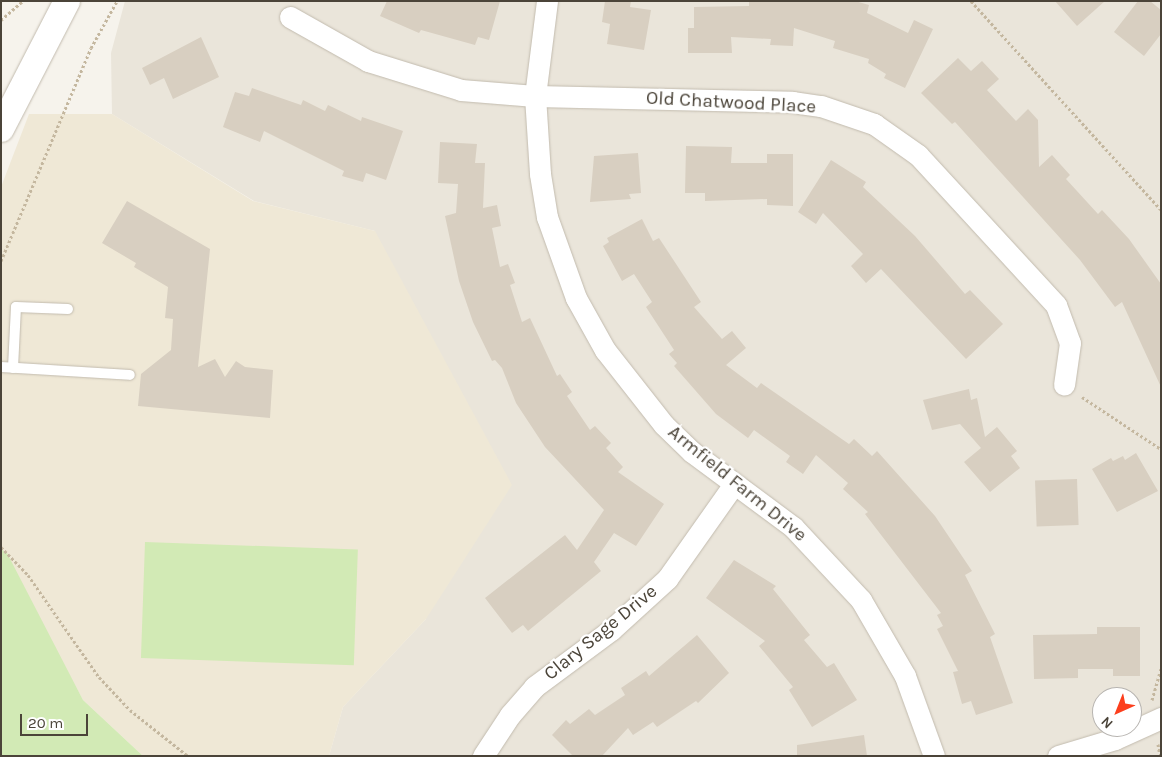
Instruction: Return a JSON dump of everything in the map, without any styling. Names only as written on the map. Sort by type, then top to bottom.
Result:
[{"type":"street","points":[[1,129],[10,88],[67,1]]},
{"type":"street","name":"Armfield Farm Drive","points":[[547,1],[535,96],[540,174],[548,217],[576,298],[606,350],[639,396],[692,452],[793,527],[861,600],[905,676],[934,756]]},
{"type":"street","name":"Old Chatwood Place","points":[[290,17],[368,61],[405,75],[461,90],[535,96],[792,102],[821,106],[874,124],[918,155],[1056,305],[1070,343],[1064,385]]},
{"type":"street","name":"Clary Sage Drive","points":[[483,756],[510,715],[534,687],[618,625],[661,585],[734,484]]},
{"type":"street","points":[[1058,756],[1115,739],[1161,718]]},
{"type":"lane","points":[[13,368],[16,307],[68,309]]},
{"type":"lane","points":[[1,367],[130,375]]},
{"type":"path","points":[[1,20],[23,1]]},
{"type":"path","points":[[1,261],[90,48],[117,1]]},
{"type":"path","points":[[971,1],[1161,210]]},
{"type":"path","points":[[1064,385],[1161,449]]},
{"type":"path","points":[[1,547],[28,575],[99,677],[130,710],[188,756]]},
{"type":"shaded area","points":[[125,1],[1161,1],[1161,756],[329,756],[343,707],[426,619],[375,231],[254,201],[112,114],[111,53]]},
{"type":"shaded area","points":[[29,114],[112,114],[253,201],[375,231],[512,485],[426,619],[343,707],[329,756],[143,756],[83,700],[1,549],[1,187]]},
{"type":"green space","points":[[145,542],[358,549],[354,665],[141,658]]},
{"type":"green space","points":[[1,549],[7,553],[83,700],[143,756],[1,756]]},
{"type":"building","points":[[387,1],[500,1],[489,40],[478,37],[475,45],[421,30],[419,33],[380,16]]},
{"type":"building","points":[[605,1],[631,1],[630,7],[651,10],[644,50],[607,44],[610,24],[602,22]]},
{"type":"building","points":[[749,1],[855,1],[869,5],[867,13],[908,33],[914,20],[933,29],[905,88],[884,78],[886,74],[868,63],[869,59],[833,48],[835,41],[794,28],[793,46],[770,45],[771,39],[731,37],[732,53],[688,53],[688,28],[694,28],[694,7],[749,6]]},
{"type":"building","points":[[1055,1],[1105,1],[1077,26]]},
{"type":"building","points":[[1138,1],[1150,1],[1161,10],[1161,34],[1144,56],[1114,32]]},
{"type":"building","points":[[201,37],[219,77],[173,99],[164,78],[150,85],[142,68]]},
{"type":"building","points":[[958,58],[971,71],[982,61],[999,79],[987,90],[1016,121],[1028,109],[1038,120],[1039,167],[1052,155],[1070,175],[1066,179],[1098,214],[1102,210],[1129,239],[1161,284],[1161,387],[1122,302],[1115,307],[1080,260],[955,122],[952,124],[921,93]]},
{"type":"building","points":[[252,88],[301,105],[303,100],[325,111],[328,105],[361,121],[362,117],[403,131],[386,180],[366,173],[363,182],[342,176],[344,171],[264,131],[260,142],[223,127],[235,92],[249,96]]},
{"type":"building","points":[[440,142],[477,144],[475,163],[485,163],[483,208],[497,205],[501,226],[492,228],[500,267],[508,264],[515,283],[510,285],[522,322],[530,318],[557,376],[560,374],[572,392],[567,396],[590,430],[595,426],[611,443],[606,448],[623,467],[618,472],[664,504],[636,546],[614,533],[594,562],[601,571],[528,631],[523,625],[512,633],[485,598],[565,535],[577,550],[604,510],[545,447],[516,403],[502,368],[495,360],[492,361],[473,322],[459,281],[445,216],[456,213],[458,184],[438,183]]},
{"type":"building","points":[[686,146],[732,147],[731,163],[767,163],[767,154],[793,154],[793,206],[767,205],[767,199],[705,201],[705,193],[685,193]]},
{"type":"building","points":[[638,153],[641,193],[629,194],[631,199],[590,202],[594,156]]},
{"type":"building","points":[[831,160],[866,182],[863,187],[915,236],[965,294],[970,290],[1003,324],[966,359],[881,269],[866,283],[851,266],[863,254],[823,213],[816,224],[798,212]]},
{"type":"building","points":[[127,201],[210,249],[198,367],[215,359],[225,377],[236,361],[245,367],[273,370],[270,418],[138,406],[141,374],[171,350],[173,319],[165,318],[168,287],[134,267],[136,263],[102,243]]},
{"type":"building","points":[[642,219],[653,241],[659,238],[701,302],[694,307],[722,339],[732,331],[746,348],[726,365],[757,388],[761,383],[849,444],[854,439],[872,456],[877,451],[935,516],[972,571],[965,575],[995,634],[990,637],[1013,703],[976,715],[971,701],[962,704],[953,672],[958,671],[937,629],[943,626],[937,615],[941,613],[865,514],[868,512],[843,489],[848,483],[816,455],[803,474],[786,462],[790,456],[754,430],[748,438],[716,414],[674,366],[677,363],[669,354],[674,350],[646,307],[652,302],[634,274],[622,281],[603,246],[609,242],[607,238]]},
{"type":"building","points":[[969,389],[971,400],[977,398],[985,437],[997,427],[1017,451],[1011,456],[1020,468],[990,492],[964,462],[981,448],[960,424],[932,430],[923,400]]},
{"type":"building","points":[[1136,453],[1158,491],[1117,512],[1092,469],[1111,458],[1113,461],[1123,456],[1125,460]]},
{"type":"building","points":[[1077,479],[1079,525],[1037,526],[1035,480]]},
{"type":"building","points":[[734,560],[776,586],[773,589],[810,635],[804,640],[827,667],[834,663],[857,700],[812,727],[789,690],[793,687],[759,646],[765,641],[706,598]]},
{"type":"building","points":[[1097,627],[1140,627],[1140,676],[1113,676],[1113,669],[1078,669],[1078,678],[1034,679],[1033,635],[1097,634]]},
{"type":"building","points":[[697,635],[729,673],[698,703],[696,701],[657,727],[653,722],[633,735],[628,728],[602,756],[573,756],[552,735],[566,720],[570,724],[589,709],[595,715],[625,695],[621,688],[646,671],[649,676]]},
{"type":"building","points":[[864,735],[867,756],[797,756],[797,745]]}]
